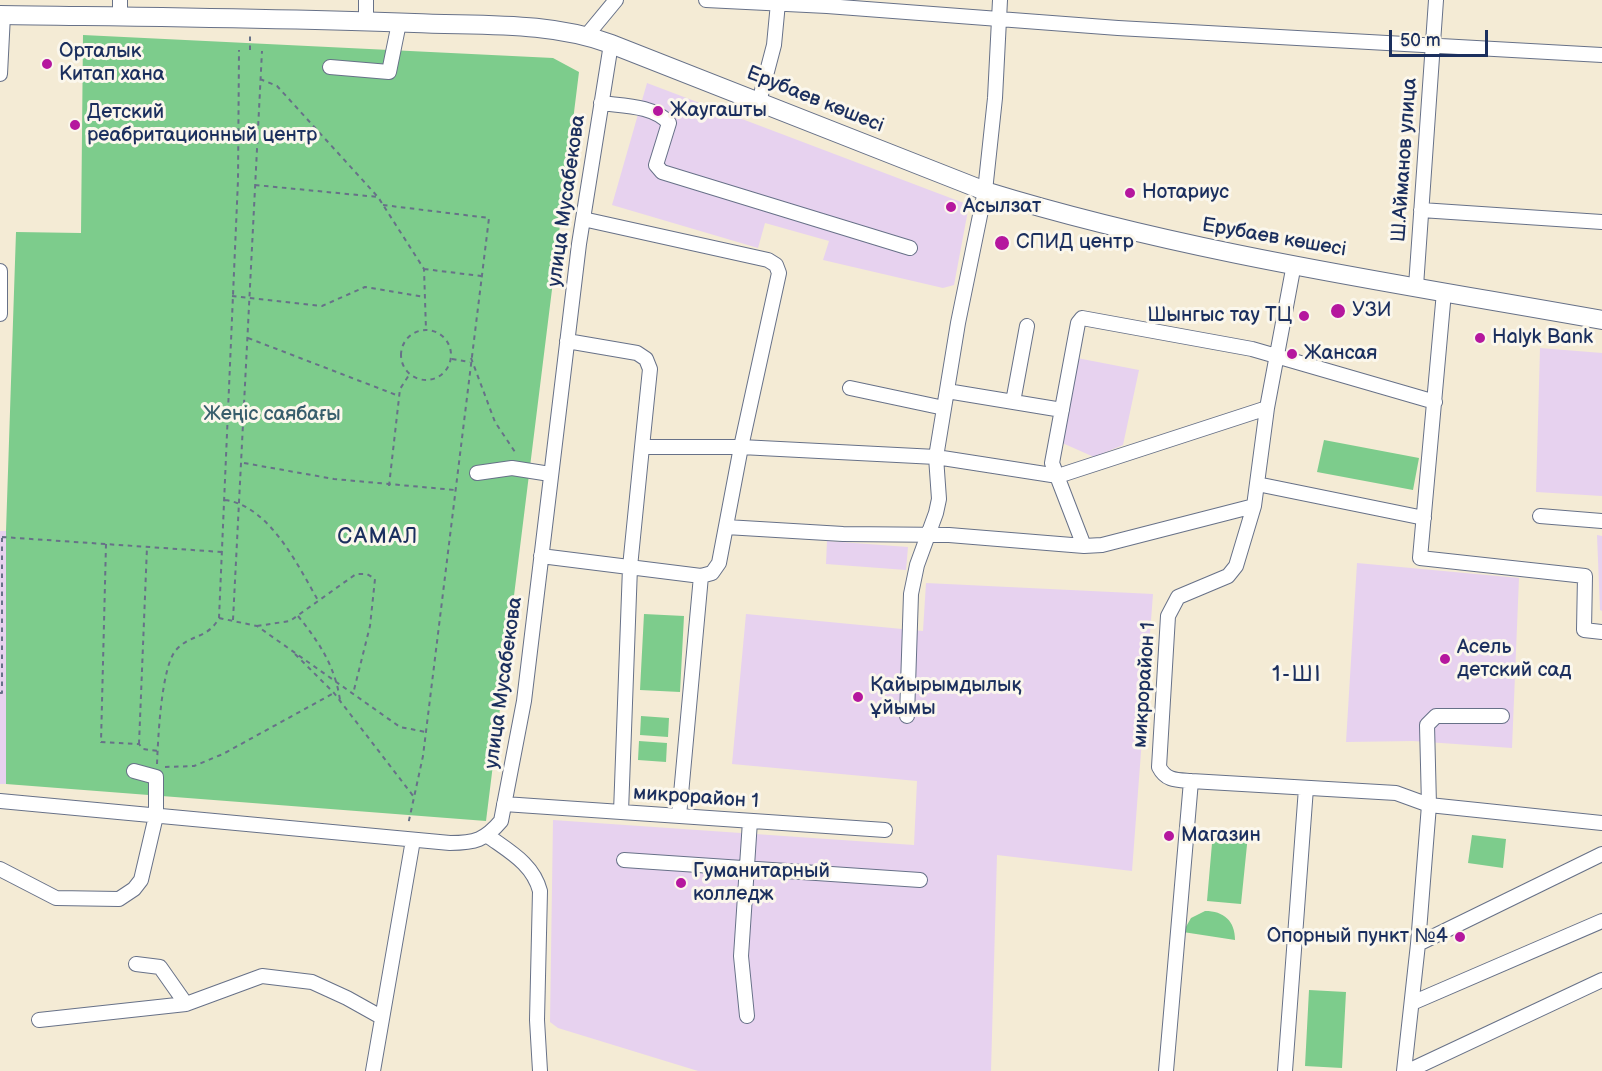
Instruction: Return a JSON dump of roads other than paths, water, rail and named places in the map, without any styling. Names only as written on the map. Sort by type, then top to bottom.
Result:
[{"type":"main road","name":"Ерубаев көшесі","points":[[2,15],[120,9],[555,29],[586,35],[611,44],[985,191],[1157,239],[1602,320]]},
{"type":"street","points":[[366,0],[366,21]]},
{"type":"street","points":[[586,35],[616,0]]},
{"type":"street","points":[[706,0],[778,3],[998,20],[1602,55]]},
{"type":"street","points":[[907,716],[911,594],[917,564],[929,535],[939,499],[936,457],[946,391],[985,191],[995,98],[1000,0]]},
{"type":"street","name":"Ш.Айманов улица","points":[[1416,286],[1436,0]]},
{"type":"street","points":[[759,102],[774,45],[778,3]]},
{"type":"street","points":[[0,74],[2,15]]},
{"type":"street","points":[[330,67],[389,72],[399,22]]},
{"type":"street","name":"улица Мусабекова","points":[[488,836],[501,821],[524,701],[583,219],[611,44]]},
{"type":"street","points":[[601,103],[651,111],[665,118],[669,123],[656,165],[662,172],[910,248]]},
{"type":"street","points":[[1421,210],[1602,222]]},
{"type":"street","points":[[541,556],[701,576],[712,573],[719,563],[741,447],[779,273],[776,265],[768,260],[583,219]]},
{"type":"street","name":"микрорайон 1","points":[[1294,264],[1267,408],[1254,506],[1236,566],[1228,576],[1178,597],[1168,616],[1159,767],[1170,779],[1396,793],[1429,805],[1602,823]]},
{"type":"street","points":[[0,271],[0,314]]},
{"type":"street","points":[[1444,292],[1420,558],[1585,576],[1584,630],[1602,632]]},
{"type":"street","points":[[1084,546],[1052,463],[1078,323],[1082,318],[1229,345],[1435,402]]},
{"type":"street","points":[[1013,402],[1027,326]]},
{"type":"street","points":[[567,341],[637,353],[646,358],[650,369],[630,567],[621,812]]},
{"type":"street","points":[[850,388],[944,408]]},
{"type":"street","points":[[946,391],[1062,410]]},
{"type":"street","points":[[642,447],[741,447],[936,457],[1058,476],[1267,408]]},
{"type":"street","points":[[477,473],[512,468],[550,474]]},
{"type":"street","points":[[1257,484],[1424,518]]},
{"type":"street","points":[[726,527],[843,534],[929,535],[1084,546],[1102,545],[1254,506]]},
{"type":"street","points":[[1540,516],[1602,521]]},
{"type":"street","points":[[680,816],[701,576]]},
{"type":"street","points":[[1502,716],[1436,716],[1427,724],[1429,805],[1406,1071],[1602,980]]},
{"type":"street","points":[[0,869],[56,898],[119,899],[135,889],[141,880],[156,816],[156,777],[134,771]]},
{"type":"street","points":[[1166,1071],[1191,781]]},
{"type":"street","points":[[1285,1071],[1306,788]]},
{"type":"street","points":[[0,801],[413,840],[468,843],[488,836],[522,860],[536,875],[540,891],[537,1020],[540,1071]]},
{"type":"street","name":"микрорайон 1","points":[[504,804],[885,830]]},
{"type":"street","points":[[747,1016],[741,956],[750,821]]},
{"type":"street","points":[[373,1071],[413,840]]},
{"type":"street","points":[[1418,944],[1602,854]]},
{"type":"street","points":[[624,860],[920,880]]},
{"type":"street","points":[[1412,1003],[1602,921]]},
{"type":"street","points":[[136,964],[160,967],[186,1004]]},
{"type":"street","points":[[39,1020],[186,1004],[261,976],[312,982],[381,1017]]},
{"type":"place","name":"Орталык Китап хана","points":[[47,64]]},
{"type":"place","name":"Жаугашты","points":[[658,111]]},
{"type":"place","name":"Детский реабритационный центр","points":[[75,125]]},
{"type":"place","name":"Нотариус","points":[[1130,193]]},
{"type":"place","name":"Асылзат","points":[[951,207]]},
{"type":"place","name":"СПИД центр","points":[[1002,243]]},
{"type":"place","name":"УЗИ","points":[[1338,311]]},
{"type":"place","name":"Шынгыс тау ТЦ","points":[[1304,316]]},
{"type":"place","name":"Halyk Bank","points":[[1480,338]]},
{"type":"place","name":"Жансая","points":[[1292,354]]},
{"type":"place","name":"Асель детский сад","points":[[1445,659]]},
{"type":"place","name":"Қайырымдылық ұйымы","points":[[858,697]]},
{"type":"place","name":"Магазин","points":[[1169,836]]},
{"type":"place","name":"Гуманитарный колледж","points":[[681,883]]},
{"type":"place","name":"Опорный пункт №4","points":[[1460,937]]},
{"type":"district","name":"САМАЛ","points":[[378,537]]},
{"type":"district","name":"1-ШІ","points":[[1297,675]]},
{"type":"park label","name":"Жеңіс саябағы","points":[[272,415]]}]
